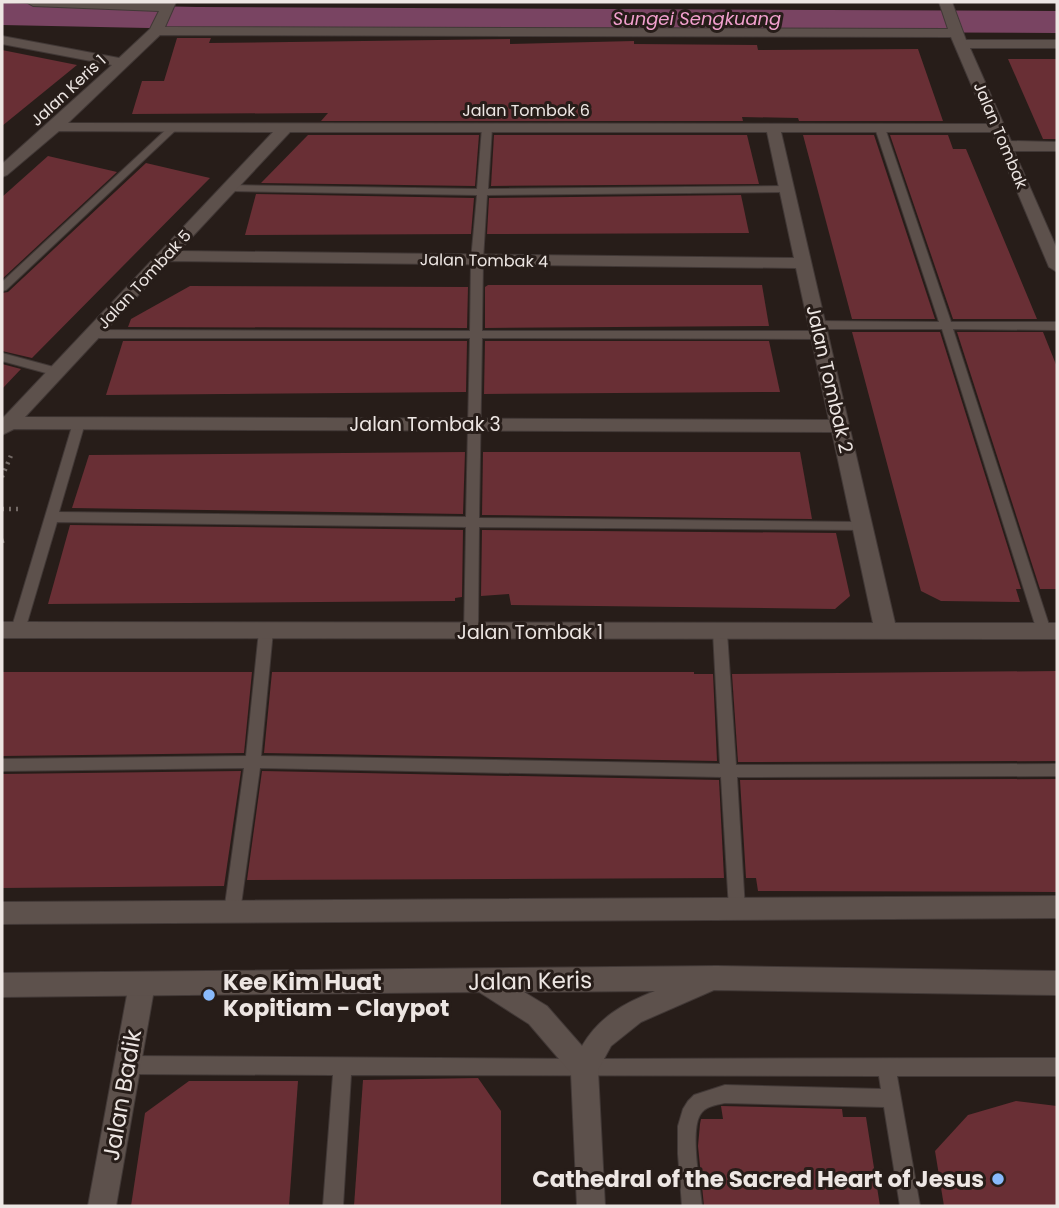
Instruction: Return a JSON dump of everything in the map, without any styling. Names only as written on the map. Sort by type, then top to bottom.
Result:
[{"type":"street","points":[[33,2],[168,6],[158,27],[957,34],[1057,44]]},
{"type":"street","name":"Jalan Tombak","points":[[946,4],[1057,267]]},
{"type":"street","name":"Jalan Keris 1","points":[[2,172],[55,127],[158,27]]},
{"type":"street","points":[[4,43],[122,63]]},
{"type":"street","name":"Jalan Tombok 6","points":[[55,127],[998,128]]},
{"type":"street","name":"Jalan Tombak 5","points":[[5,427],[285,128]]},
{"type":"street","name":"Jalan Tombak 2","points":[[773,128],[886,631]]},
{"type":"street","points":[[1005,146],[1057,145]]},
{"type":"street","name":"Jalan Tombak 4","points":[[165,256],[803,263]]},
{"type":"street","name":"Jalan Tombak 3","points":[[5,427],[79,423],[840,426]]},
{"type":"street","name":"Jalan Tombak 1","points":[[10,630],[1051,631]]},
{"type":"street","points":[[2,913],[1057,907]]},
{"type":"street","points":[[591,1206],[584,1068],[602,1037],[632,1013],[717,978]]},
{"type":"street","name":"Jalan Keris","points":[[2,985],[717,978],[1057,983]]},
{"type":"street","points":[[485,982],[538,1015],[584,1068]]},
{"type":"street","name":"Jalan Badik","points":[[102,1206],[142,984]]},
{"type":"lane","points":[[2,288],[174,127]]},
{"type":"lane","points":[[471,632],[477,260],[487,128]]},
{"type":"lane","points":[[880,128],[1051,631]]},
{"type":"lane","points":[[229,188],[482,192],[787,189]]},
{"type":"lane","points":[[92,334],[475,335],[818,330],[946,325],[1057,326]]},
{"type":"lane","points":[[2,357],[57,372]]},
{"type":"lane","points":[[10,630],[51,517],[79,423]]},
{"type":"lane","points":[[51,517],[863,527]]},
{"type":"lane","points":[[232,912],[253,762],[266,631]]},
{"type":"lane","points":[[720,632],[737,909]]},
{"type":"lane","points":[[2,765],[253,762],[729,771],[1057,770]]},
{"type":"lane","points":[[127,1065],[1057,1067]]},
{"type":"lane","points":[[333,1206],[342,1066]]},
{"type":"lane","points":[[886,1067],[910,1206]]},
{"type":"lane","points":[[692,1206],[687,1127],[695,1105],[725,1094],[891,1098]]},
{"type":"path","points":[[2,477],[12,453]]},
{"type":"path","points":[[2,509],[18,509]]},
{"type":"path","points":[[2,541],[8,539]]},
{"type":"building","points":[[177,38],[211,38],[209,43],[510,39],[510,44],[634,41],[634,44],[757,45],[758,50],[918,49],[943,121],[799,121],[798,118],[742,117],[743,121],[321,121],[328,113],[132,114],[142,81],[164,81]]},
{"type":"building","points":[[2,50],[77,65],[2,126]]},
{"type":"building","points":[[1008,59],[1057,59],[1057,139],[1043,139]]},
{"type":"building","points":[[308,135],[479,135],[475,186],[261,183]]},
{"type":"building","points":[[494,135],[747,135],[759,184],[491,186]]},
{"type":"building","points":[[803,135],[874,135],[935,319],[852,319]]},
{"type":"building","points":[[890,135],[948,135],[953,149],[966,149],[1037,319],[953,319]]},
{"type":"building","points":[[48,156],[117,172],[2,279],[2,197]]},
{"type":"building","points":[[146,163],[210,178],[32,358],[2,351],[2,293],[8,292]]},
{"type":"building","points":[[256,194],[474,198],[471,234],[245,235]]},
{"type":"building","points":[[741,195],[749,233],[487,234],[489,198]]},
{"type":"building","points":[[762,285],[769,326],[485,328],[485,287]]},
{"type":"building","points":[[190,286],[468,287],[467,328],[128,327],[131,319]]},
{"type":"building","points":[[852,332],[940,332],[1021,589],[1016,589],[1020,602],[941,601],[921,591]]},
{"type":"building","points":[[957,332],[1043,332],[1057,367],[1057,589],[1040,589]]},
{"type":"building","points":[[123,341],[467,341],[466,392],[106,395]]},
{"type":"building","points":[[485,341],[769,341],[780,392],[484,394]]},
{"type":"building","points":[[2,364],[21,369],[2,389]]},
{"type":"building","points":[[465,452],[463,514],[72,508],[89,455]]},
{"type":"building","points":[[483,452],[800,452],[812,519],[482,515]]},
{"type":"building","points":[[70,525],[463,530],[462,597],[455,598],[455,601],[48,604]]},
{"type":"building","points":[[482,530],[836,533],[850,596],[835,609],[511,605],[509,594],[481,596]]},
{"type":"building","points":[[1057,671],[1057,761],[738,762],[732,674]]},
{"type":"building","points":[[2,672],[252,672],[244,753],[2,756]]},
{"type":"building","points":[[272,672],[713,674],[717,761],[264,753]]},
{"type":"building","points":[[241,771],[224,886],[2,888],[2,774]]},
{"type":"building","points":[[262,771],[719,780],[724,878],[247,880]]},
{"type":"building","points":[[1057,779],[1057,892],[758,891],[756,878],[746,878],[740,780]]},
{"type":"building","points":[[478,1078],[501,1111],[501,1206],[354,1206],[363,1080]]},
{"type":"building","points":[[189,1081],[298,1081],[289,1206],[131,1206],[145,1113]]},
{"type":"building","name":"Cathedral of the Sacred Heart of Jesus","points":[[1016,1101],[1057,1106],[1057,1206],[944,1206],[935,1151],[968,1115]]},
{"type":"building","points":[[721,1106],[842,1109],[843,1117],[866,1117],[880,1206],[704,1206],[698,1146],[700,1124],[701,1119],[723,1119]]},
{"type":"waterway","name":"Sungei Sengkuang","points":[[2,14],[197,18],[1057,22]]},
{"type":"place","name":"Kee Kim Huat Kopitiam - Claypot","points":[[209,995]]},
{"type":"place","name":"Cathedral of the Sacred Heart of Jesus","points":[[998,1179]]}]
